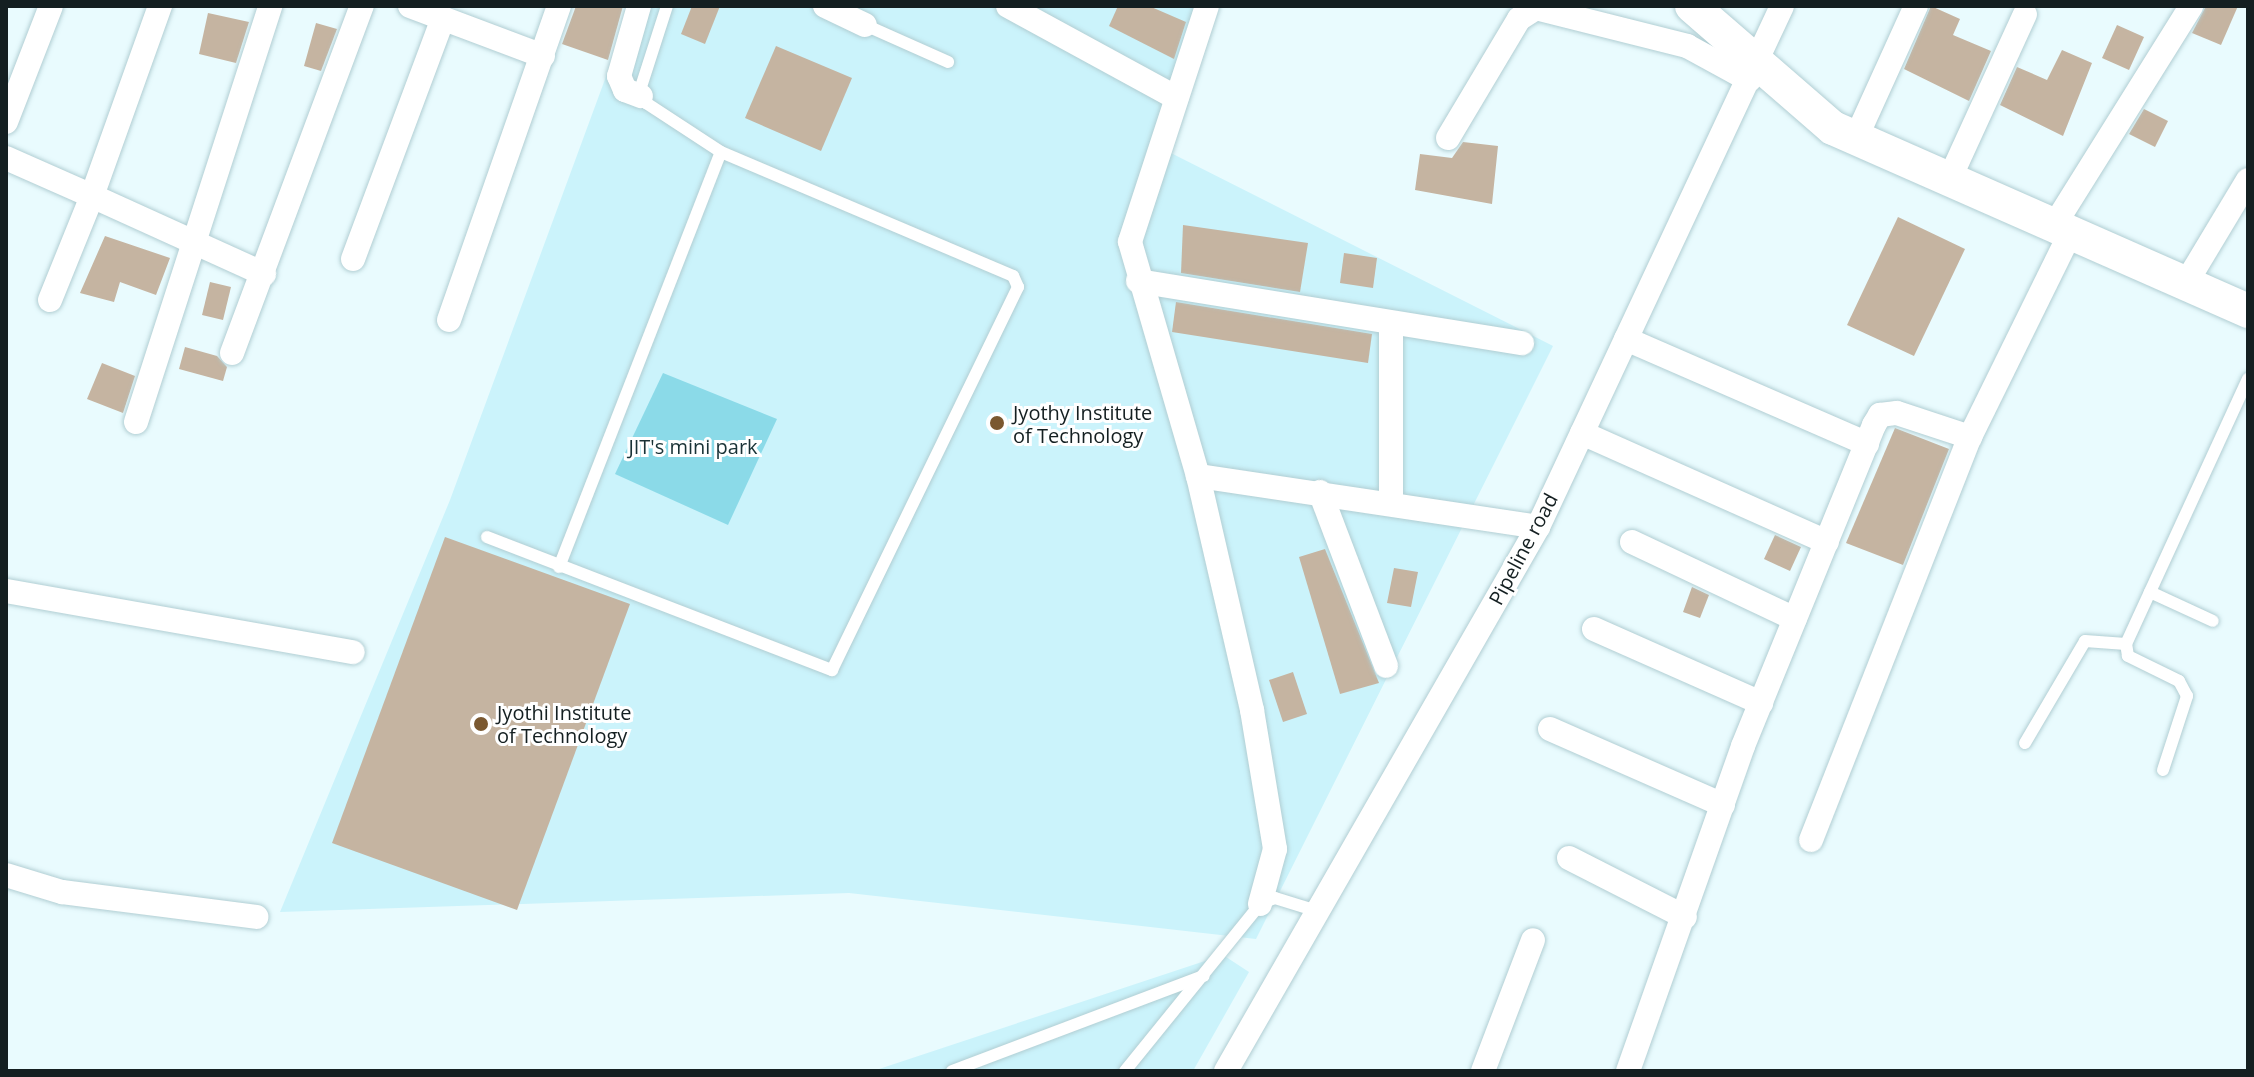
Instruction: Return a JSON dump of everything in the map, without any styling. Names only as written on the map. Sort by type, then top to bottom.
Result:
[{"type":"street","points":[[6,122],[51,6]]},
{"type":"street","points":[[50,300],[92,196],[160,6]]},
{"type":"street","points":[[136,422],[191,239],[270,6]]},
{"type":"street","points":[[232,353],[362,6]]},
{"type":"street","points":[[410,6],[543,56]]},
{"type":"street","points":[[449,320],[559,6]]},
{"type":"street","points":[[639,6],[619,76],[625,90],[641,96]]},
{"type":"street","points":[[825,6],[865,25]]},
{"type":"street","points":[[1008,6],[1177,98]]},
{"type":"street","points":[[1207,6],[1132,220],[1138,281],[1198,476],[1275,849],[1260,904]]},
{"type":"street","points":[[1692,6],[1752,73]]},
{"type":"street","name":"Pipeline road","points":[[1233,1067],[1317,911],[1538,527],[1782,6]]},
{"type":"street","points":[[1856,138],[1916,6]]},
{"type":"street","points":[[1811,840],[1970,437],[2063,228],[2191,6]]},
{"type":"street","points":[[1448,138],[1519,19],[1536,8],[1687,46],[1752,73],[1856,138],[2248,311]]},
{"type":"street","points":[[1950,178],[2025,14]]},
{"type":"street","points":[[353,259],[443,18]]},
{"type":"street","points":[[6,158],[264,274]]},
{"type":"street","points":[[2186,283],[2248,180]]},
{"type":"street","points":[[1138,281],[1522,343]]},
{"type":"street","points":[[1391,324],[1391,503]]},
{"type":"street","points":[[1626,339],[1867,444]]},
{"type":"street","points":[[1628,1071],[1761,703],[1880,415],[1897,413],[1970,437]]},
{"type":"street","points":[[1582,433],[1827,542]]},
{"type":"street","points":[[1198,476],[1538,527]]},
{"type":"street","points":[[1320,492],[1386,666]]},
{"type":"street","points":[[1632,542],[1795,619]]},
{"type":"street","points":[[6,591],[353,652]]},
{"type":"street","points":[[1594,629],[1761,703]]},
{"type":"street","points":[[1550,729],[1723,805]]},
{"type":"street","points":[[1569,858],[1685,917]]},
{"type":"street","points":[[6,875],[62,892],[256,917]]},
{"type":"street","points":[[1483,1071],[1533,940]]},
{"type":"lane","points":[[487,537],[832,670],[1018,287],[1013,276],[721,152],[641,96],[667,6]]},
{"type":"lane","points":[[865,25],[948,62]]},
{"type":"lane","points":[[559,567],[721,152]]},
{"type":"lane","points":[[2163,770],[2187,696],[2179,681],[2128,656],[2126,644],[2248,379]]},
{"type":"lane","points":[[2150,592],[2213,621]]},
{"type":"lane","points":[[2025,743],[2085,641],[2126,644]]},
{"type":"lane","points":[[1125,1071],[1260,904],[1275,898],[1317,911]]},
{"type":"lane","points":[[952,1071],[1204,975]]},
{"type":"shaded area","name":"Jyothy Institute of Technology","points":[[632,6],[1214,6],[1161,148],[1553,346],[1256,939],[849,893],[280,912],[450,500]]},
{"type":"shaded area","points":[[1223,955],[1249,972],[1193,1071],[873,1071]]},
{"type":"green space","name":"JIT's mini park","points":[[663,373],[777,419],[728,525],[615,474]]},
{"type":"building","points":[[576,6],[623,6],[608,60],[562,44]]},
{"type":"building","points":[[692,6],[720,6],[705,44],[681,34]]},
{"type":"building","points":[[1118,6],[1149,6],[1186,22],[1174,59],[1109,26]]},
{"type":"building","points":[[1931,6],[1960,19],[1953,35],[1991,51],[1969,101],[1904,69]]},
{"type":"building","points":[[2206,6],[2238,6],[2221,45],[2192,33]]},
{"type":"building","points":[[208,13],[249,22],[236,63],[199,54]]},
{"type":"building","points":[[316,23],[337,29],[321,71],[304,66]]},
{"type":"building","points":[[2117,25],[2144,37],[2129,70],[2102,58]]},
{"type":"building","points":[[776,46],[852,78],[821,151],[745,118]]},
{"type":"building","points":[[2062,50],[2092,63],[2063,136],[2000,105],[2017,67],[2047,80]]},
{"type":"building","points":[[2144,109],[2168,121],[2155,147],[2129,134]]},
{"type":"building","points":[[1463,142],[1498,146],[1492,204],[1415,190],[1420,154],[1452,158]]},
{"type":"building","points":[[1898,217],[1965,249],[1914,356],[1847,325]]},
{"type":"building","points":[[1183,225],[1308,243],[1300,292],[1181,273]]},
{"type":"building","points":[[105,236],[170,258],[156,295],[120,282],[114,302],[80,293]]},
{"type":"building","points":[[1344,253],[1377,258],[1373,288],[1340,283]]},
{"type":"building","points":[[210,282],[231,287],[223,320],[202,315]]},
{"type":"building","points":[[1176,302],[1372,334],[1368,363],[1172,332]]},
{"type":"building","points":[[185,347],[217,356],[227,367],[223,381],[179,369]]},
{"type":"building","points":[[102,363],[135,376],[123,413],[87,399]]},
{"type":"building","points":[[1895,428],[1949,449],[1903,565],[1846,543]]},
{"type":"building","points":[[1775,535],[1801,547],[1790,571],[1764,559]]},
{"type":"building","name":"Jyothi Institute of Technology","points":[[445,537],[630,604],[517,910],[332,843]]},
{"type":"building","points":[[1325,549],[1379,683],[1340,694],[1299,557]]},
{"type":"building","points":[[1394,568],[1418,572],[1411,607],[1387,603]]},
{"type":"building","points":[[1692,587],[1709,595],[1700,618],[1683,612]]},
{"type":"building","points":[[1293,672],[1307,714],[1283,722],[1269,680]]},
{"type":"place","name":"Jyothy Institute of Technology","points":[[997,423]]},
{"type":"place","name":"Jyothi Institute of Technology","points":[[481,724]]}]
